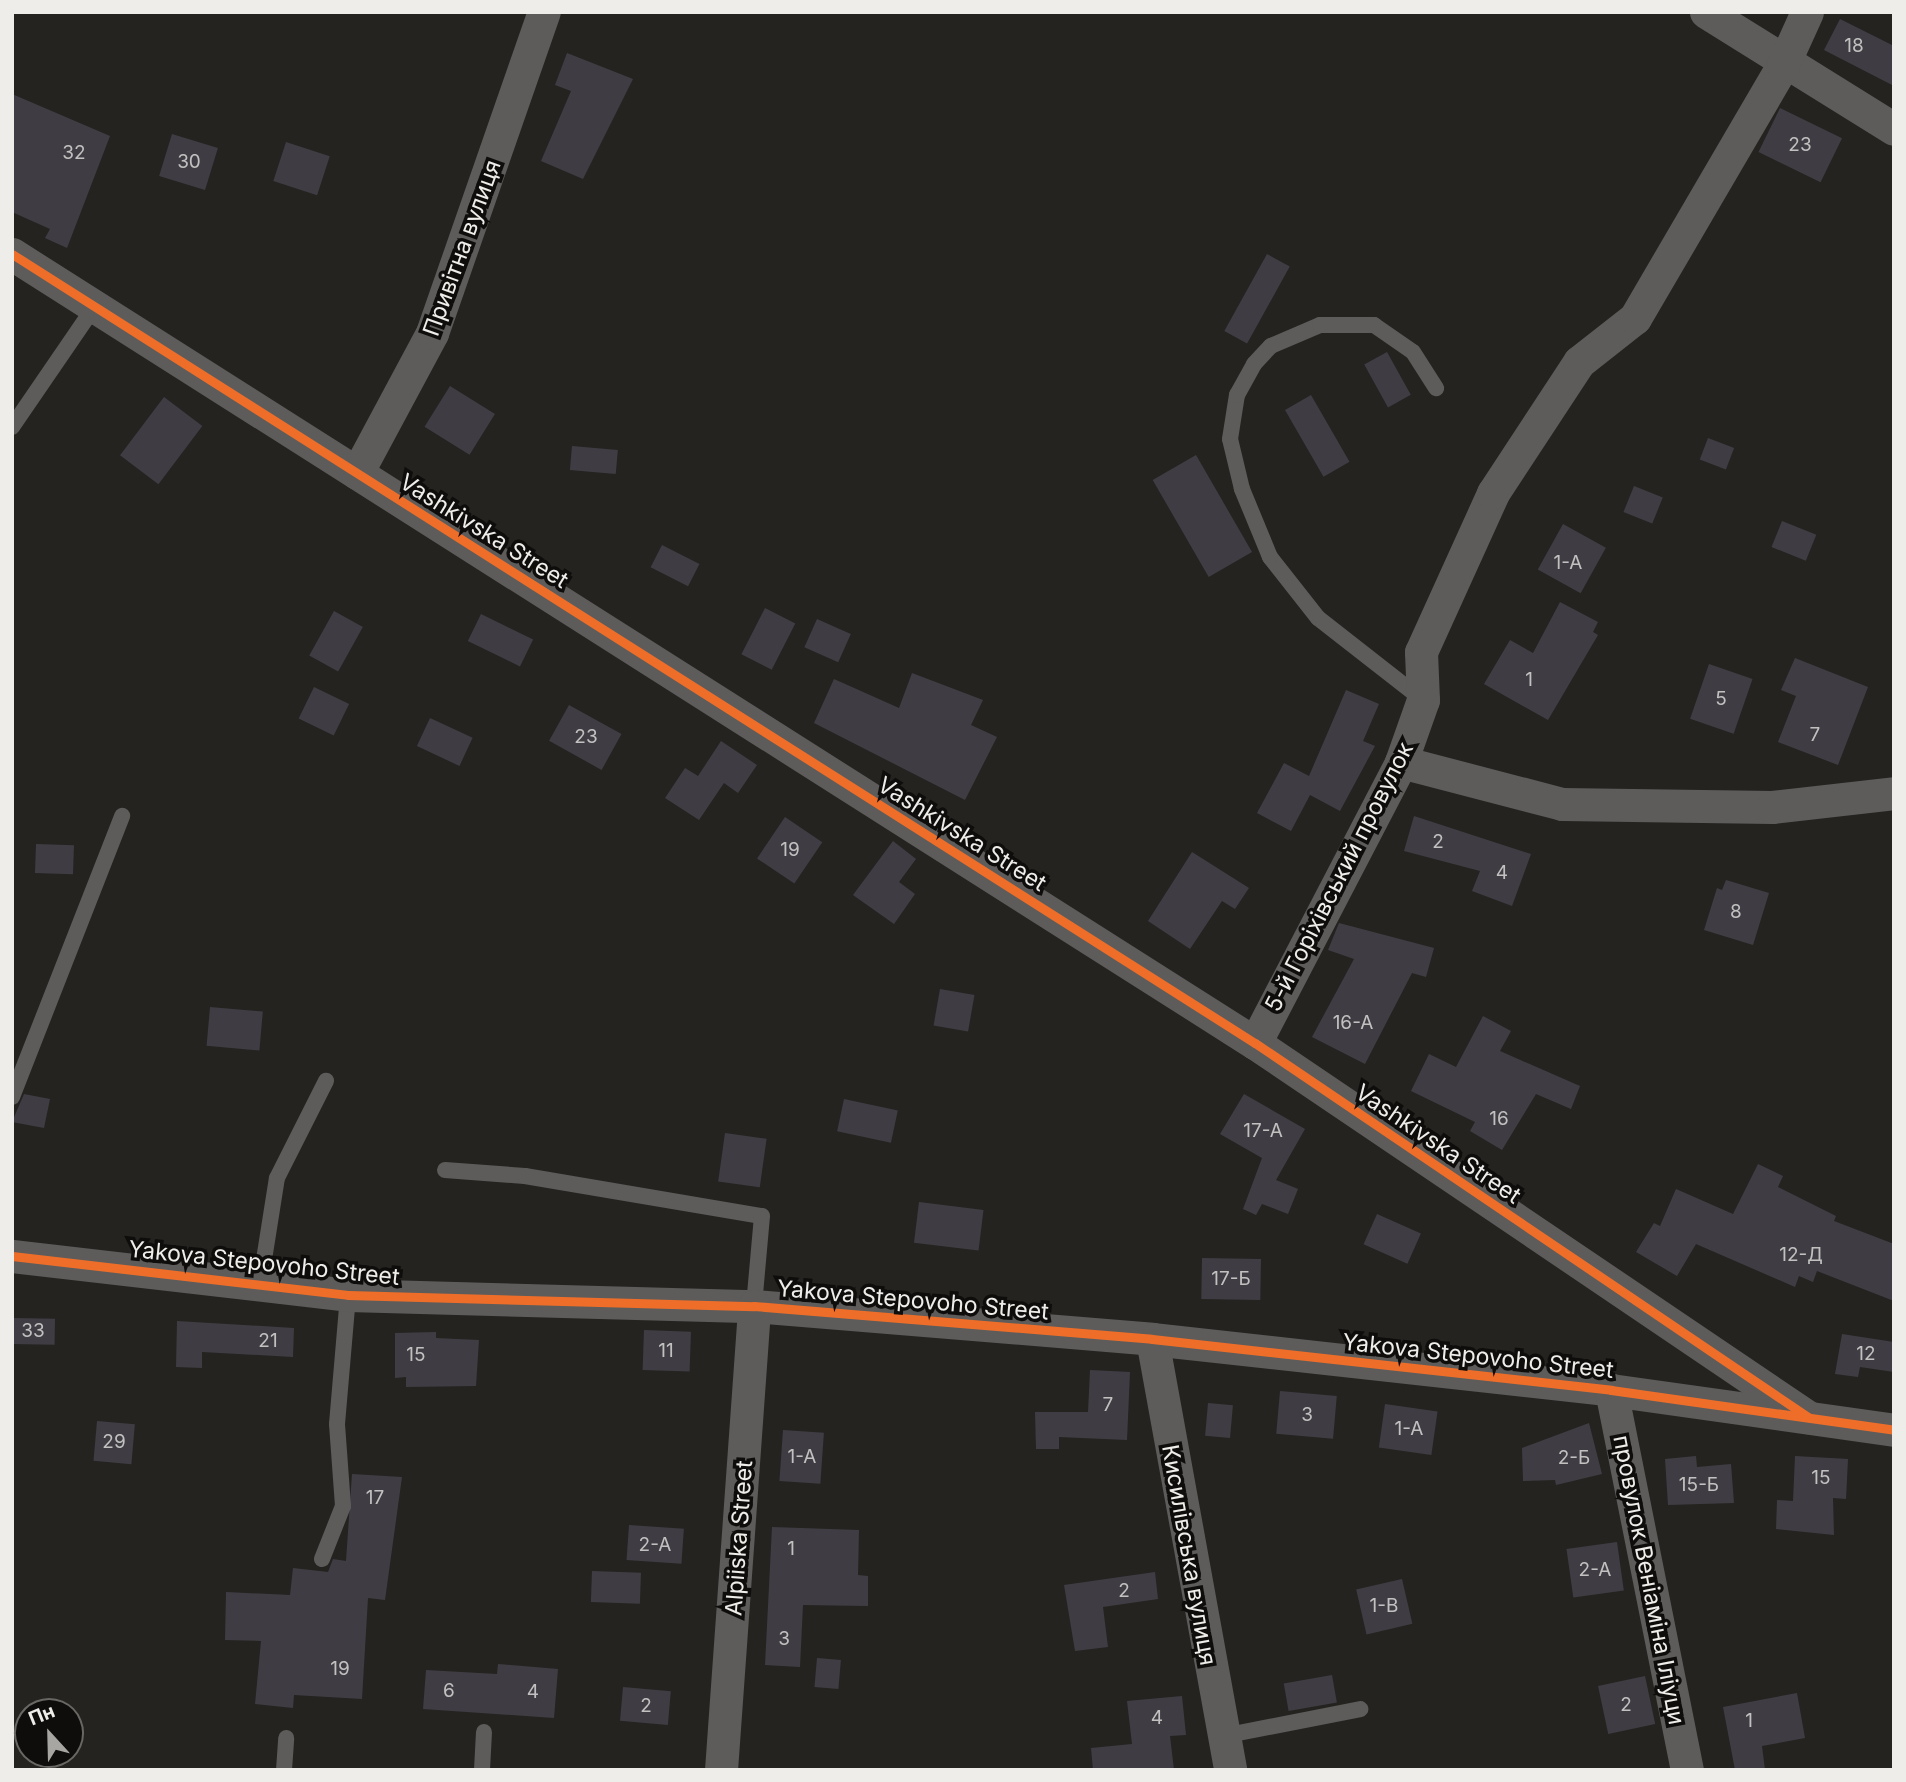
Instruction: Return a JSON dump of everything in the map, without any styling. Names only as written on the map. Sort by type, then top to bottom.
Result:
[{"type":"street","name":"Привітна вулиця","points":[[357,473],[432,333],[544,12]]},
{"type":"street","points":[[1706,12],[1783,65],[1894,129]]},
{"type":"street","name":"5-й Горіхівський провулок","points":[[1255,1043],[1401,762],[1423,700],[1421,652],[1493,493],[1579,362],[1634,318],[1783,65],[1807,12]]},
{"type":"street","name":"Vashkivska Street","points":[[12,254],[1255,1043],[1808,1417],[1894,1430]]},
{"type":"street","points":[[1401,762],[1562,804],[1772,807],[1894,793]]},
{"type":"street","name":"Yakova Stepovoho Street","points":[[12,1256],[348,1294],[754,1306],[1152,1339],[1611,1390],[1808,1417]]},
{"type":"street","name":"Alpiiska Street","points":[[721,1770],[754,1306]]},
{"type":"street","name":"Кисилівська вулиця","points":[[1152,1339],[1230,1770]]},
{"type":"street","name":"провулок Веніаміна Іліуци","points":[[1611,1390],[1686,1770]]},
{"type":"lane","points":[[12,427],[95,306]]},
{"type":"lane","points":[[1423,700],[1318,618],[1270,557],[1242,489],[1230,439],[1237,395],[1254,364],[1271,346],[1320,325],[1374,325],[1413,352],[1436,388]]},
{"type":"lane","points":[[12,1097],[122,816]]},
{"type":"lane","points":[[260,1284],[277,1178],[326,1081]]},
{"type":"lane","points":[[445,1170],[539,1178],[762,1216],[754,1306]]},
{"type":"lane","points":[[322,1559],[343,1506],[337,1424],[348,1294]]},
{"type":"lane","points":[[1223,1736],[1360,1709]]},
{"type":"lane","points":[[482,1770],[484,1732]]},
{"type":"lane","points":[[284,1770],[286,1738]]},
{"type":"building","points":[[1840,19],[1894,46],[1894,86],[1824,50]]},
{"type":"building","points":[[567,53],[633,79],[583,179],[541,161],[571,91],[555,85]]},
{"type":"building","points":[[12,94],[110,136],[67,248],[45,238],[50,229],[12,212]]},
{"type":"building","points":[[1780,108],[1842,138],[1821,182],[1759,152]]},
{"type":"building","points":[[172,134],[218,148],[205,190],[159,176]]},
{"type":"building","points":[[286,142],[330,156],[317,195],[273,181]]},
{"type":"building","points":[[1267,254],[1290,267],[1247,344],[1224,331]]},
{"type":"building","points":[[1387,352],[1411,395],[1388,407],[1364,365]]},
{"type":"building","points":[[450,386],[495,414],[470,455],[425,427]]},
{"type":"building","points":[[1311,395],[1350,462],[1324,477],[1285,410]]},
{"type":"building","points":[[164,397],[202,426],[158,484],[120,455]]},
{"type":"building","points":[[1708,438],[1734,448],[1726,470],[1700,459]]},
{"type":"building","points":[[572,446],[618,450],[616,474],[570,470]]},
{"type":"building","points":[[1196,455],[1252,552],[1209,577],[1153,480]]},
{"type":"building","points":[[1634,486],[1663,498],[1652,524],[1624,512]]},
{"type":"building","points":[[1782,521],[1816,535],[1806,561],[1772,547]]},
{"type":"building","points":[[1563,524],[1606,548],[1581,593],[1538,569]]},
{"type":"building","points":[[662,545],[699,564],[688,586],[651,567]]},
{"type":"building","points":[[1560,602],[1598,622],[1593,632],[1598,635],[1548,720],[1484,684],[1510,640],[1533,653]]},
{"type":"building","points":[[765,608],[795,623],[772,670],[741,654]]},
{"type":"building","points":[[334,611],[363,627],[338,672],[309,656]]},
{"type":"building","points":[[481,614],[533,639],[520,666],[468,641]]},
{"type":"building","points":[[817,619],[851,634],[838,662],[804,647]]},
{"type":"building","points":[[1795,658],[1868,687],[1838,765],[1778,742],[1796,696],[1781,690]]},
{"type":"building","points":[[1709,664],[1752,679],[1734,734],[1690,719]]},
{"type":"building","points":[[912,673],[983,700],[971,725],[997,737],[965,800],[814,723],[834,679],[899,708]]},
{"type":"building","points":[[314,687],[349,704],[334,736],[299,718]]},
{"type":"building","points":[[1346,690],[1379,704],[1363,741],[1375,746],[1340,811],[1310,795],[1291,831],[1257,813],[1284,763],[1309,776]]},
{"type":"building","points":[[569,705],[621,734],[602,770],[549,741]]},
{"type":"building","points":[[430,718],[473,738],[459,766],[417,746]]},
{"type":"building","points":[[721,741],[757,765],[738,793],[724,783],[699,820],[665,798],[685,768],[698,776]]},
{"type":"building","points":[[1414,816],[1531,854],[1512,906],[1472,891],[1480,871],[1404,851]]},
{"type":"building","points":[[785,817],[822,842],[794,884],[757,858]]},
{"type":"building","points":[[893,841],[916,859],[899,882],[915,894],[894,924],[853,895]]},
{"type":"building","points":[[36,844],[74,845],[73,874],[35,873]]},
{"type":"building","points":[[1192,852],[1249,888],[1235,909],[1222,901],[1190,949],[1148,921]]},
{"type":"building","points":[[1726,880],[1769,893],[1753,945],[1704,930],[1717,888],[1722,890]]},
{"type":"building","points":[[1339,923],[1434,948],[1426,977],[1412,973],[1365,1064],[1312,1037],[1354,959],[1328,950]]},
{"type":"building","points":[[940,989],[974,995],[968,1032],[934,1025]]},
{"type":"building","points":[[210,1007],[263,1012],[259,1050],[207,1046]]},
{"type":"building","points":[[1483,1016],[1511,1031],[1500,1051],[1580,1086],[1571,1109],[1536,1094],[1502,1150],[1470,1131],[1475,1122],[1411,1091],[1429,1054],[1456,1067]]},
{"type":"building","points":[[24,1094],[50,1099],[44,1128],[12,1122]]},
{"type":"building","points":[[1244,1094],[1305,1129],[1276,1180],[1298,1189],[1288,1214],[1262,1204],[1256,1215],[1243,1209],[1262,1158],[1220,1134]]},
{"type":"building","points":[[844,1099],[898,1110],[891,1143],[837,1131]]},
{"type":"building","points":[[725,1133],[767,1139],[760,1187],[718,1182]]},
{"type":"building","points":[[1758,1164],[1783,1176],[1778,1187],[1836,1216],[1834,1221],[1894,1244],[1894,1301],[1817,1271],[1813,1282],[1799,1276],[1795,1287],[1696,1244],[1677,1276],[1636,1252],[1654,1223],[1660,1226],[1676,1189],[1733,1214]]},
{"type":"building","points":[[919,1202],[984,1210],[979,1251],[914,1243]]},
{"type":"building","points":[[1377,1214],[1421,1234],[1407,1264],[1364,1244]]},
{"type":"building","points":[[1202,1258],[1261,1259],[1260,1300],[1201,1299]]},
{"type":"building","points":[[12,1318],[55,1319],[55,1345],[12,1344]]},
{"type":"building","points":[[177,1321],[294,1328],[293,1357],[202,1352],[202,1368],[176,1367]]},
{"type":"building","points":[[644,1330],[691,1332],[690,1372],[643,1370]]},
{"type":"building","points":[[436,1332],[436,1338],[479,1340],[476,1386],[406,1387],[406,1377],[395,1378],[395,1333]]},
{"type":"building","points":[[1842,1334],[1894,1342],[1894,1372],[1860,1367],[1858,1377],[1835,1374]]},
{"type":"building","points":[[1090,1370],[1130,1372],[1127,1440],[1059,1437],[1059,1449],[1036,1449],[1035,1412],[1088,1412]]},
{"type":"building","points":[[1280,1391],[1337,1396],[1333,1439],[1276,1434]]},
{"type":"building","points":[[1208,1403],[1233,1405],[1230,1438],[1205,1436]]},
{"type":"building","points":[[1385,1404],[1437,1411],[1431,1455],[1379,1448]]},
{"type":"building","points":[[97,1421],[135,1424],[131,1464],[94,1461]]},
{"type":"building","points":[[1589,1423],[1602,1474],[1556,1485],[1555,1480],[1523,1481],[1522,1448]]},
{"type":"building","points":[[783,1430],[824,1433],[820,1484],[779,1481]]},
{"type":"building","points":[[1696,1456],[1697,1467],[1731,1464],[1734,1503],[1668,1505],[1665,1459]]},
{"type":"building","points":[[1795,1456],[1848,1459],[1846,1499],[1833,1498],[1834,1535],[1776,1529],[1777,1500],[1793,1501]]},
{"type":"building","points":[[352,1474],[402,1477],[385,1600],[368,1598],[362,1699],[294,1695],[293,1708],[255,1704],[261,1641],[225,1640],[226,1592],[290,1595],[293,1568],[328,1572],[333,1559],[346,1561]]},
{"type":"building","points":[[629,1525],[684,1529],[681,1564],[627,1560]]},
{"type":"building","points":[[772,1527],[859,1530],[858,1575],[868,1576],[868,1606],[803,1605],[800,1667],[765,1665]]},
{"type":"building","points":[[1617,1542],[1624,1591],[1573,1598],[1566,1549]]},
{"type":"building","points":[[592,1571],[641,1573],[640,1604],[591,1602]]},
{"type":"building","points":[[1155,1572],[1158,1599],[1103,1607],[1108,1647],[1075,1651],[1064,1585]]},
{"type":"building","points":[[1402,1579],[1412,1624],[1367,1634],[1356,1590]]},
{"type":"building","points":[[817,1658],[841,1660],[838,1689],[814,1687]]},
{"type":"building","points":[[498,1664],[558,1669],[554,1718],[423,1709],[426,1670],[497,1674]]},
{"type":"building","points":[[1332,1675],[1337,1703],[1289,1711],[1284,1684]]},
{"type":"building","points":[[1645,1676],[1655,1724],[1608,1734],[1598,1686]]},
{"type":"building","points":[[623,1687],[671,1691],[668,1725],[620,1721]]},
{"type":"building","points":[[1797,1693],[1805,1738],[1762,1746],[1765,1770],[1735,1770],[1723,1707]]},
{"type":"building","points":[[1182,1696],[1186,1735],[1170,1736],[1174,1770],[1093,1770],[1091,1748],[1132,1744],[1127,1701]]},
{"type":"cycle path","points":[[12,254],[1255,1043],[1808,1417]]},
{"type":"cycle path","points":[[12,1256],[348,1295],[754,1306],[1152,1339],[1611,1390],[1894,1430]]}]
